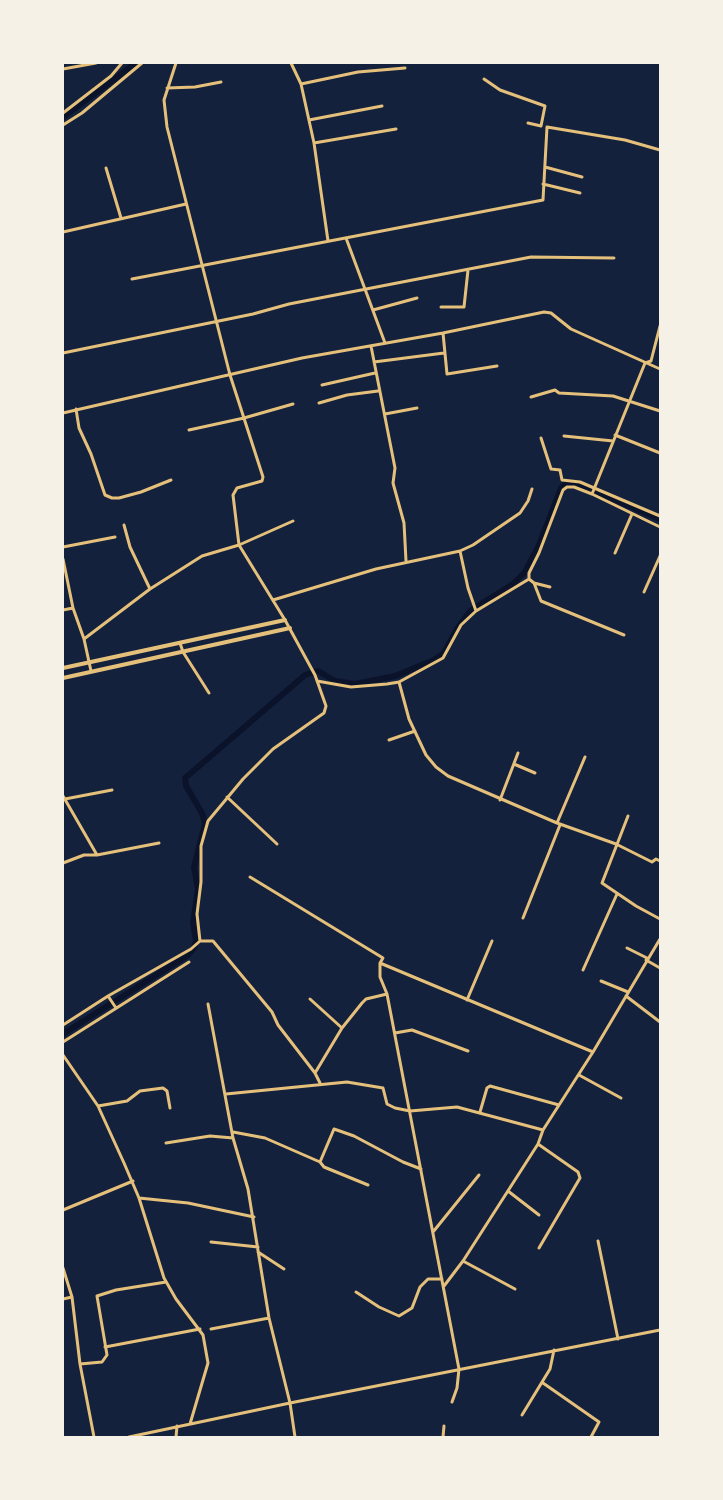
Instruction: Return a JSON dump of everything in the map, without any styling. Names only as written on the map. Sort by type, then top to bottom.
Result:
[{"type":"street","points":[[63,69],[96,63]]},
{"type":"street","points":[[63,113],[111,76],[122,63]]},
{"type":"street","points":[[63,125],[90,107],[142,63]]},
{"type":"street","points":[[176,63],[164,100],[167,127],[230,375],[263,480],[237,488],[232,495],[239,545],[290,628],[315,675],[326,703],[324,713],[273,749],[208,820],[201,846],[201,882],[197,914],[200,941]]},
{"type":"street","points":[[291,63],[301,84],[314,143],[328,241]]},
{"type":"street","points":[[301,84],[358,72],[405,68]]},
{"type":"street","points":[[484,79],[500,90],[545,106],[541,126]]},
{"type":"street","points":[[167,88],[195,87],[221,82]]},
{"type":"street","points":[[309,120],[382,106]]},
{"type":"street","points":[[528,123],[625,140],[660,150]]},
{"type":"street","points":[[132,279],[543,200],[547,127]]},
{"type":"street","points":[[314,143],[396,129]]},
{"type":"street","points":[[545,167],[582,177]]},
{"type":"street","points":[[105,168],[122,219]]},
{"type":"street","points":[[543,184],[580,193]]},
{"type":"street","points":[[63,232],[186,204]]},
{"type":"street","points":[[346,237],[385,343]]},
{"type":"street","points":[[63,353],[216,322],[288,304],[531,256],[614,258]]},
{"type":"street","points":[[441,307],[464,307],[468,270]]},
{"type":"street","points":[[374,310],[417,298]]},
{"type":"street","points":[[63,413],[302,358],[544,312],[551,313],[571,330],[660,369]]},
{"type":"street","points":[[592,491],[645,363],[651,361],[660,326]]},
{"type":"street","points":[[443,333],[447,374],[497,366]]},
{"type":"street","points":[[371,346],[378,391],[395,468],[393,483],[404,523],[406,561]]},
{"type":"street","points":[[374,362],[444,353]]},
{"type":"street","points":[[322,385],[375,373]]},
{"type":"street","points":[[531,397],[555,390],[559,393],[591,394],[630,400],[660,411]]},
{"type":"street","points":[[319,403],[347,395],[378,391]]},
{"type":"street","points":[[189,430],[293,404]]},
{"type":"street","points":[[384,414],[417,408]]},
{"type":"street","points":[[76,409],[79,428],[105,495],[119,498],[171,480]]},
{"type":"street","points":[[615,435],[660,453]]},
{"type":"street","points":[[564,436],[613,441]]},
{"type":"street","points":[[542,438],[551,470],[560,470],[562,480],[579,482],[632,514],[660,527]]},
{"type":"street","points":[[529,579],[529,573],[563,490],[567,487],[592,491],[660,516]]},
{"type":"street","points":[[273,600],[406,561],[460,551],[474,545],[520,513],[532,489]]},
{"type":"street","points":[[615,553],[632,514]]},
{"type":"street","points":[[84,639],[150,589],[202,556],[239,545],[293,521]]},
{"type":"street","points":[[124,525],[130,547],[150,589]]},
{"type":"street","points":[[63,546],[114,537]]},
{"type":"street","points":[[460,551],[468,588],[476,611]]},
{"type":"street","points":[[644,592],[660,556]]},
{"type":"street","points":[[63,559],[73,608],[84,639],[91,671]]},
{"type":"street","points":[[529,579],[534,583],[550,587]]},
{"type":"street","points":[[317,681],[351,687],[399,682],[443,658],[461,625],[476,611],[529,579]]},
{"type":"street","points":[[534,583],[541,601],[624,635]]},
{"type":"street","points":[[63,610],[73,608]]},
{"type":"street","points":[[63,668],[285,620]]},
{"type":"street","points":[[63,678],[290,628]]},
{"type":"street","points":[[180,643],[209,693]]},
{"type":"street","points":[[399,682],[409,719],[426,755],[448,776],[559,824],[616,844],[652,862],[660,861]]},
{"type":"street","points":[[389,740],[415,731]]},
{"type":"street","points":[[500,800],[518,753]]},
{"type":"street","points":[[523,918],[585,757]]},
{"type":"street","points":[[514,764],[535,773]]},
{"type":"street","points":[[97,855],[64,798],[112,790]]},
{"type":"street","points":[[227,797],[277,844]]},
{"type":"street","points":[[628,816],[602,883],[660,919]]},
{"type":"street","points":[[63,863],[84,855],[97,855],[159,843]]},
{"type":"street","points":[[250,877],[383,958],[380,963],[380,977],[387,994],[395,1033],[459,1369],[457,1388],[452,1402]]},
{"type":"street","points":[[583,970],[617,894]]},
{"type":"street","points":[[444,1286],[463,1261],[538,1144],[543,1130],[579,1075],[660,939]]},
{"type":"street","points":[[63,1025],[108,996],[191,949],[200,941],[213,941],[272,1012],[278,1025],[315,1073],[320,1083]]},
{"type":"street","points":[[467,1000],[492,942]]},
{"type":"street","points":[[627,948],[660,968]]},
{"type":"street","points":[[63,1042],[189,962]]},
{"type":"street","points":[[380,963],[593,1052]]},
{"type":"street","points":[[601,981],[627,994],[660,1022]]},
{"type":"street","points":[[315,1073],[342,1028],[366,999],[387,994]]},
{"type":"street","points":[[108,996],[116,1008]]},
{"type":"street","points":[[310,999],[342,1028]]},
{"type":"street","points":[[208,1004],[232,1132],[254,1217],[269,1318],[290,1403],[295,1437]]},
{"type":"street","points":[[395,1033],[412,1030],[468,1051]]},
{"type":"street","points":[[63,1055],[98,1106],[133,1181],[166,1282],[176,1299],[200,1329],[208,1363],[190,1424]]},
{"type":"street","points":[[579,1075],[621,1098]]},
{"type":"street","points":[[226,1094],[347,1082],[383,1088],[387,1104],[410,1112],[457,1107],[543,1130]]},
{"type":"street","points":[[480,1112],[487,1088],[490,1086],[559,1105]]},
{"type":"street","points":[[98,1106],[127,1101],[140,1091],[163,1088],[167,1091],[170,1108]]},
{"type":"street","points":[[320,1162],[334,1129],[354,1136],[403,1162],[421,1168]]},
{"type":"street","points":[[232,1132],[265,1138],[320,1162],[324,1167],[368,1185]]},
{"type":"street","points":[[166,1143],[210,1137],[234,1138]]},
{"type":"street","points":[[538,1144],[578,1172],[580,1178],[538,1248]]},
{"type":"street","points":[[433,1232],[479,1175]]},
{"type":"street","points":[[63,1210],[133,1181]]},
{"type":"street","points":[[508,1191],[539,1215]]},
{"type":"street","points":[[139,1198],[188,1203],[254,1217]]},
{"type":"street","points":[[598,1241],[618,1339]]},
{"type":"street","points":[[211,1242],[258,1250],[284,1269]]},
{"type":"street","points":[[463,1261],[515,1289]]},
{"type":"street","points":[[63,1268],[72,1297],[80,1364],[94,1437]]},
{"type":"street","points":[[356,1292],[379,1307],[399,1316],[412,1308],[424,1282],[428,1279],[442,1279]]},
{"type":"street","points":[[80,1364],[104,1360],[107,1355],[97,1296],[116,1290],[166,1282]]},
{"type":"street","points":[[63,1299],[72,1297]]},
{"type":"street","points":[[211,1329],[269,1318]]},
{"type":"street","points":[[105,1347],[200,1329]]},
{"type":"street","points":[[129,1437],[660,1330]]},
{"type":"street","points":[[522,1415],[550,1369],[554,1350]]},
{"type":"street","points":[[543,1383],[599,1422],[591,1437]]},
{"type":"street","points":[[176,1437],[177,1426]]},
{"type":"street","points":[[443,1437],[444,1426]]},
{"type":"waterway","points":[[63,117],[136,63]]},
{"type":"waterway","points":[[63,1034],[188,955],[194,948],[196,941],[193,923],[198,889],[194,867],[205,824],[202,813],[186,786],[185,778],[305,675],[318,671],[335,681],[355,684],[395,676],[434,660],[444,653],[470,611],[513,584],[525,572],[539,545],[561,488],[565,484],[575,483],[660,519]]}]
